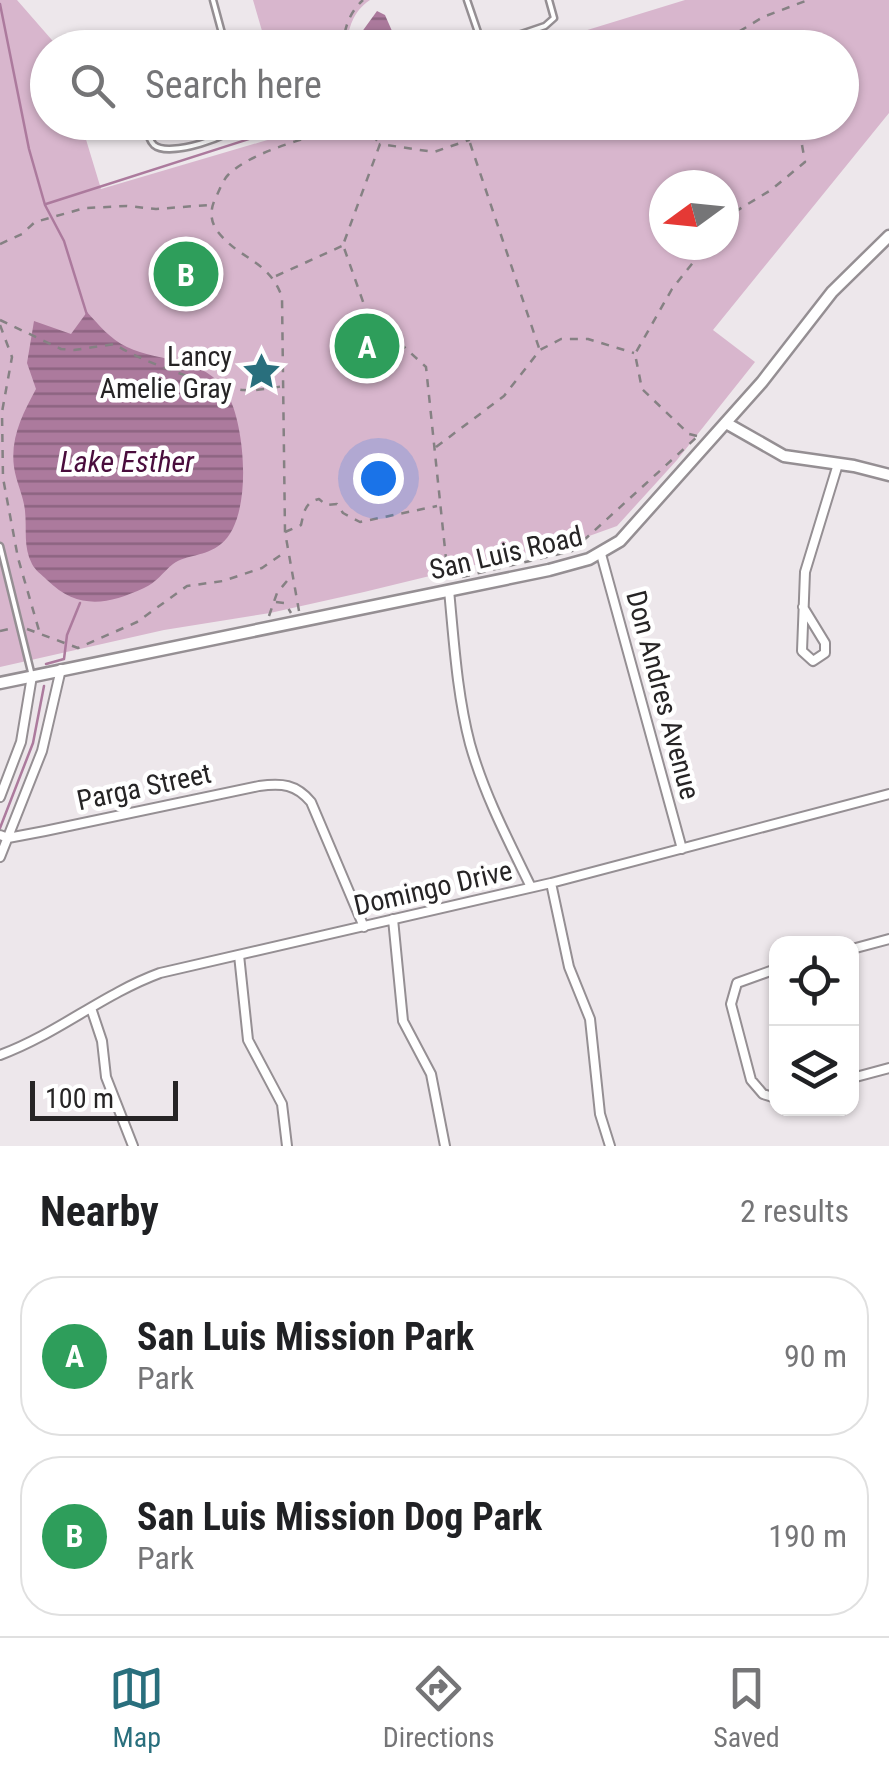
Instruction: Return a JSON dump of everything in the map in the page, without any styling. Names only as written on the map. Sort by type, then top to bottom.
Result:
[{"type":"street","name":"San Luis Road","points":[[0,682],[297,615],[549,570],[600,554],[620,541],[726,423],[832,292],[889,236]]},
{"type":"street","points":[[726,423],[784,456],[889,475]]},
{"type":"street","points":[[803,607],[824,643],[824,653],[818,660],[808,659],[802,651],[803,607],[806,572],[838,464]]},
{"type":"street","name":"Don Andres Avenue","points":[[600,554],[682,849]]},
{"type":"street","points":[[449,590],[457,675],[470,743],[491,804],[531,888]]},
{"type":"street","points":[[0,857],[4,837],[42,751],[61,669]]},
{"type":"street","points":[[0,797],[21,742],[32,676]]},
{"type":"street","name":"Parga Street","points":[[4,837],[259,786],[288,785],[311,802],[364,927]]},
{"type":"street","name":"Domingo Drive","points":[[0,1055],[52,1032],[134,982],[160,973],[531,888],[889,794]]},
{"type":"street","points":[[551,883],[569,967],[590,1020],[600,1114],[610,1146]]},
{"type":"street","points":[[393,919],[404,1021],[432,1074],[445,1146]]},
{"type":"street","points":[[859,947],[889,939]]},
{"type":"street","points":[[238,955],[248,1040],[282,1104],[287,1146]]},
{"type":"street","points":[[769,971],[744,978],[734,988],[731,1004],[751,1080],[769,1096]]},
{"type":"street","points":[[90,1008],[102,1041],[106,1077],[133,1146]]},
{"type":"street","points":[[859,1076],[889,1068]]},
{"type":"lane","points":[[213,0],[221,30]]},
{"type":"lane","points":[[467,0],[477,30]]},
{"type":"lane","points":[[533,30],[554,18],[549,0]]},
{"type":"lane","points":[[150,140],[159,148],[175,150],[210,140]]},
{"type":"lane","points":[[0,546],[32,676]]},
{"type":"path","points":[[345,30],[352,9],[363,0]]},
{"type":"path","points":[[745,30],[762,17],[808,0]]},
{"type":"path","points":[[297,615],[285,532],[282,297],[275,277],[218,232],[211,219],[212,205],[226,176],[267,153],[306,140]]},
{"type":"path","points":[[376,140],[380,144],[434,152],[470,140],[540,350]]},
{"type":"path","points":[[739,210],[805,162],[801,140]]},
{"type":"path","points":[[380,144],[343,246],[367,313],[426,367],[448,580],[572,551],[698,436],[689,434],[642,389],[635,354],[672,289],[696,260]]},
{"type":"path","points":[[0,244],[42,219],[85,208],[128,206],[156,210],[212,205]]},
{"type":"path","points":[[275,277],[343,246]]},
{"type":"path","points":[[2,322],[61,348],[115,344],[128,354],[204,382],[240,390],[284,386]]},
{"type":"path","points":[[2,322],[12,358],[2,412],[3,478],[18,558],[44,638],[78,648],[137,622],[187,586],[249,572],[287,552]]},
{"type":"path","points":[[434,448],[504,396],[540,350],[561,339],[588,338],[635,354]]},
{"type":"path","points":[[285,532],[301,525],[304,508],[319,499],[326,506],[338,504],[343,513],[360,522],[439,506]]},
{"type":"path","points":[[292,574],[268,618],[297,615]]},
{"type":"path","points":[[274,601],[285,604],[297,615]]},
{"type":"shaded area","points":[[0,0],[17,0],[43,30],[30,30],[30,140],[86,140],[101,189],[267,140],[859,140],[859,30],[587,30],[685,0],[889,0],[889,113],[713,330],[755,362],[677,460],[617,526],[578,540],[270,613],[164,630],[0,667]]},
{"type":"shaded area","points":[[253,0],[370,0],[355,15],[349,30],[262,30]]},
{"type":"water","points":[[377,11],[385,15],[392,30],[363,30]]},
{"type":"water","name":"Lake Esther","points":[[87,312],[127,347],[194,366],[218,381],[234,408],[243,472],[238,514],[221,544],[178,561],[144,588],[93,602],[59,590],[32,564],[13,456],[19,426],[36,389],[27,363],[34,321],[71,334]]},
{"type":"waterway","points":[[0,4],[29,149],[45,205],[64,241],[87,315]]},
{"type":"waterway","points":[[46,204],[246,140]]},
{"type":"waterway","points":[[46,664],[64,659],[67,635],[80,603]]},
{"type":"waterway","points":[[0,828],[33,743],[44,686]]},
{"type":"place","name":"San Luis Mission Dog Park","points":[[186,274]]},
{"type":"place","name":"San Luis Mission Park","points":[[367,346]]},
{"type":"place","name":"Lancy Amelie Gray","points":[[262,372]]}]
